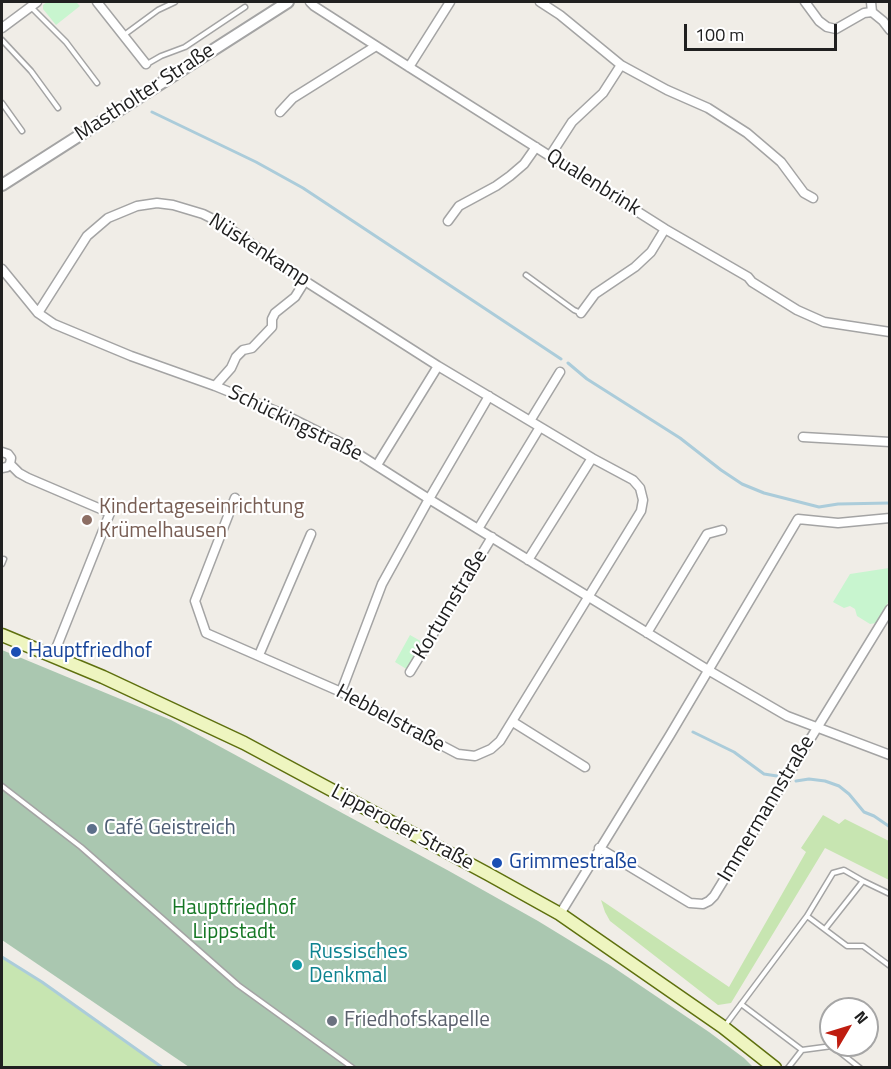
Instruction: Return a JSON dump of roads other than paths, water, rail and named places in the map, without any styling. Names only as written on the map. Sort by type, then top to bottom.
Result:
[{"type":"main road","name":"Lipperoder Straße","points":[[2,635],[103,677],[244,743],[560,914],[723,1027],[775,1068]]},
{"type":"street","name":"Mastholter Straße","points":[[2,185],[288,2]]},
{"type":"street","name":"Qualenbrink","points":[[310,2],[665,229],[797,310],[824,322],[890,332]]},
{"type":"street","points":[[409,67],[450,2]]},
{"type":"street","points":[[540,2],[560,15],[621,65],[667,90],[708,108],[747,133],[781,162],[804,193],[813,198]]},
{"type":"street","points":[[805,2],[819,21],[827,27],[836,29],[864,13],[872,12]]},
{"type":"street","points":[[870,2],[872,12],[890,30]]},
{"type":"street","points":[[101,3],[146,64]]},
{"type":"street","points":[[2,28],[34,4]]},
{"type":"street","points":[[280,112],[293,98],[376,46]]},
{"type":"street","points":[[550,156],[572,122],[603,93],[621,65]]},
{"type":"street","points":[[448,221],[459,206],[510,176],[524,164],[536,147]]},
{"type":"street","name":"Nüskenkamp","points":[[38,313],[87,236],[108,218],[136,206],[157,203],[203,214],[223,224],[306,281],[438,366],[633,480],[640,488],[643,500],[641,511],[590,597]]},
{"type":"street","points":[[581,312],[595,294],[636,267],[651,252],[665,229]]},
{"type":"street","name":"Schückingstraße","points":[[2,269],[38,313],[73,334],[215,386],[341,443],[647,633],[787,716],[890,755]]},
{"type":"street","points":[[215,386],[231,368],[236,357],[243,350],[252,348],[272,327],[275,314],[296,297],[306,281]]},
{"type":"street","points":[[376,465],[438,366]]},
{"type":"street","points":[[530,421],[560,372]]},
{"type":"street","points":[[340,692],[382,584],[489,396]]},
{"type":"street","points":[[478,529],[540,427]]},
{"type":"street","points":[[803,437],[890,442]]},
{"type":"street","points":[[2,452],[10,456],[10,464],[19,473],[110,513],[53,656]]},
{"type":"street","points":[[528,560],[592,458]]},
{"type":"street","points":[[2,468],[10,464]]},
{"type":"street","name":"Hebbelstraße","points":[[236,498],[195,601],[206,633],[340,692],[458,754],[475,756],[500,741],[590,597]]},
{"type":"street","points":[[560,914],[798,519],[838,523],[890,518]]},
{"type":"street","points":[[647,633],[707,534],[722,530]]},
{"type":"street","points":[[260,656],[311,534]]},
{"type":"street","name":"Kortumstraße","points":[[410,672],[492,537]]},
{"type":"street","name":"Immermannstraße","points":[[599,848],[690,903],[703,904],[709,901],[890,609]]},
{"type":"street","points":[[513,722],[585,767]]},
{"type":"lane","points":[[124,36],[158,10],[175,2]]},
{"type":"lane","points":[[34,4],[97,83]]},
{"type":"lane","points":[[146,64],[185,47],[245,7]]},
{"type":"lane","points":[[2,39],[31,71],[58,108]]},
{"type":"lane","points":[[2,103],[22,131]]},
{"type":"lane","points":[[526,275],[574,310],[581,312]]},
{"type":"lane","points":[[2,564],[4,559]]},
{"type":"lane","points":[[2,786],[81,847],[238,985],[353,1068]]},
{"type":"lane","points":[[723,1027],[807,915],[833,873],[844,870],[890,894]]},
{"type":"lane","points":[[825,929],[863,881]]},
{"type":"lane","points":[[807,915],[847,946],[863,946],[890,966]]},
{"type":"lane","points":[[741,1004],[802,1050]]},
{"type":"lane","points":[[788,1068],[802,1050],[832,1046],[860,1068]]},
{"type":"waterway","points":[[152,112],[256,162],[303,188],[561,359]]},
{"type":"waterway","points":[[568,363],[587,379],[680,438],[742,484],[764,493],[819,507],[838,504],[890,503]]},
{"type":"waterway","points":[[693,732],[734,752],[764,774],[777,776]]},
{"type":"waterway","points":[[796,781],[809,779],[839,786],[864,812],[890,827]]},
{"type":"waterway","points":[[2,957],[42,982],[163,1068]]},
{"type":"place","name":"Kindertageseinrichtung Krümelhausen","points":[[87,520]]},
{"type":"place","name":"Hauptfriedhof","points":[[16,652]]},
{"type":"place","name":"Café Geistreich","points":[[92,829]]},
{"type":"place","name":"Grimmestraße","points":[[497,863]]},
{"type":"place","name":"Russisches Denkmal","points":[[297,965]]},
{"type":"place","name":"Friedhofskapelle","points":[[332,1021]]},
{"type":"park label","name":"Hauptfriedhof Lippstadt","points":[[234,921]]}]
